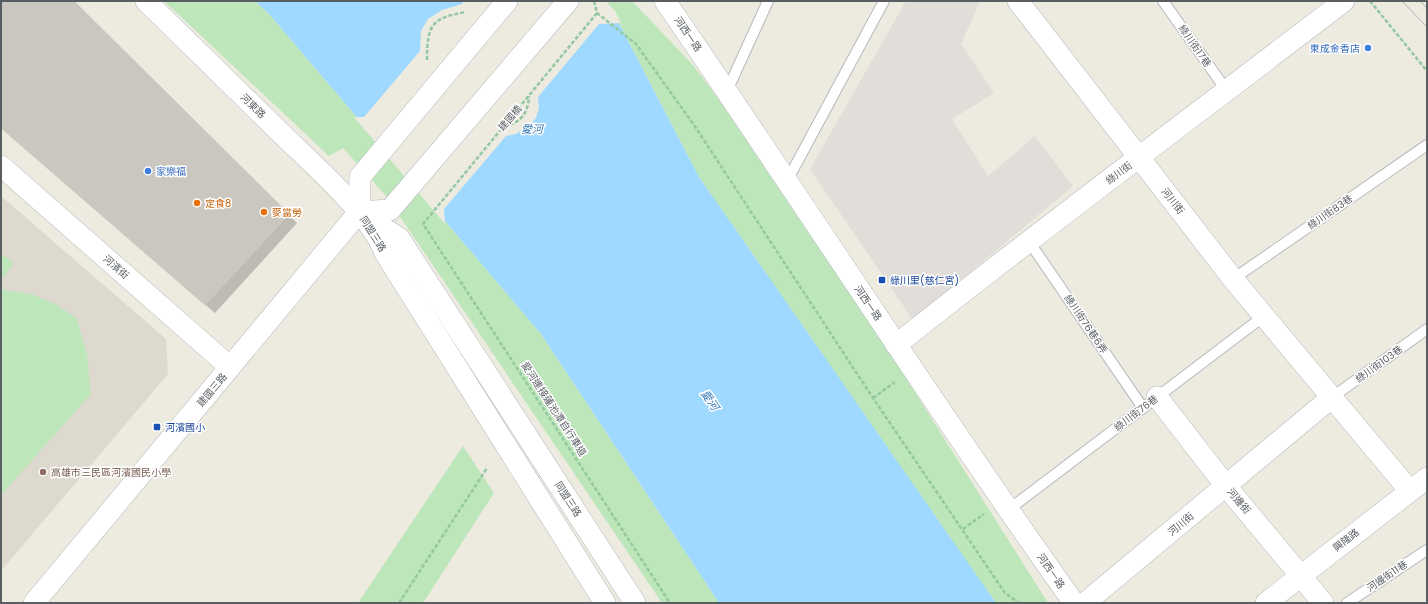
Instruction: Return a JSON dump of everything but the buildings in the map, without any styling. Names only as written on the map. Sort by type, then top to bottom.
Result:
[{"type":"street","name":"河東路","points":[[146,1],[315,166],[359,212]]},
{"type":"street","points":[[507,1],[360,177],[359,212],[390,210],[568,1]]},
{"type":"street","name":"河西一路","points":[[665,1],[727,91],[896,345],[911,370],[1074,603]]},
{"type":"street","name":"綠川街","points":[[896,345],[1028,240],[1139,158],[1344,1]]},
{"type":"street","name":"河川街","points":[[1025,3],[1139,158],[1233,279],[1410,491]]},
{"type":"street","name":"河濱街","points":[[1,166],[230,367]]},
{"type":"street","name":"建國三路","points":[[34,603],[359,212]]},
{"type":"street","name":"同盟三路","points":[[359,212],[382,246],[389,260],[605,603]]},
{"type":"street","name":"同盟三路","points":[[359,212],[399,238],[635,603]]},
{"type":"street","name":"河川街","points":[[1085,603],[1331,398]]},
{"type":"street","name":"河邊街","points":[[1150,402],[1226,486],[1323,603]]},
{"type":"street","name":"興隆路","points":[[1266,603],[1427,478]]},
{"type":"lane","points":[[727,91],[768,1]]},
{"type":"lane","points":[[787,182],[884,1]]},
{"type":"lane","name":"綠川街17巷","points":[[1163,1],[1226,91]]},
{"type":"lane","name":"綠川街83巷","points":[[1233,279],[1427,146]]},
{"type":"lane","name":"綠川街76巷6弄","points":[[1028,240],[1150,402]]},
{"type":"lane","name":"綠川街76巷","points":[[1004,505],[1150,402],[1264,316]]},
{"type":"lane","name":"綠川街103巷","points":[[1331,398],[1427,329]]},
{"type":"lane","name":"河邊街11巷","points":[[1347,603],[1427,550]]},
{"type":"path","points":[[594,1],[597,13],[636,44],[694,125],[873,398],[1006,593],[1019,603]]},
{"type":"path","points":[[1370,1],[1427,71]]},
{"type":"path","points":[[427,60],[428,34],[434,23],[446,16],[466,12]]},
{"type":"path","name":"建國橋","points":[[423,224],[597,13]]},
{"type":"path","points":[[503,127],[524,117],[529,107],[529,96]]},
{"type":"path","name":"愛河連接蓮池潭自行車道","points":[[423,224],[670,603]]},
{"type":"path","points":[[873,398],[911,370]]},
{"type":"path","points":[[399,603],[487,468]]},
{"type":"path","points":[[963,529],[1004,505]]},
{"type":"shaded area","points":[[906,1],[980,1],[961,44],[994,93],[952,119],[988,176],[1035,136],[1073,186],[913,320],[810,169]]},
{"type":"shaded area","name":"高雄市三民區河濱國民小學","points":[[1,196],[166,339],[168,374],[1,571]]},
{"type":"green space","points":[[164,1],[255,1],[270,15],[541,334],[719,603],[662,603],[386,196],[343,148],[329,156]]},
{"type":"green space","points":[[603,1],[632,1],[693,65],[724,107],[901,370],[1048,603],[996,603],[984,587],[699,177],[613,12]]},
{"type":"green space","points":[[1,254],[14,263],[1,281]]},
{"type":"green space","points":[[1,289],[34,295],[57,305],[77,319],[87,355],[91,394],[1,495]]},
{"type":"green space","points":[[463,446],[494,493],[423,603],[358,603]]},
{"type":"water","name":"愛河","points":[[255,1],[603,1],[613,12],[699,177],[996,603],[719,603],[541,334],[270,15]]},
{"type":"pier","points":[[464,1],[606,1],[615,11],[621,23],[599,24],[538,97],[539,108],[536,118],[530,125],[516,134],[506,136],[444,209],[445,224],[354,117],[364,117],[420,51],[421,31],[428,19],[442,10],[462,4]]},
{"type":"tram line","points":[[1402,1],[1427,27]]},
{"type":"tram line","points":[[1420,1],[1427,8]]},
{"type":"place","name":"東成金香店","points":[[1368,48]]},
{"type":"place","name":"家樂福","points":[[148,171]]},
{"type":"place","name":"定食8","points":[[197,203]]},
{"type":"place","name":"麥當勞","points":[[264,212]]},
{"type":"place","name":"綠川里(慈仁宮)","points":[[882,280]]},
{"type":"place","name":"河濱國小","points":[[157,427]]},
{"type":"place","name":"高雄市三民區河濱國民小學","points":[[43,472]]}]
